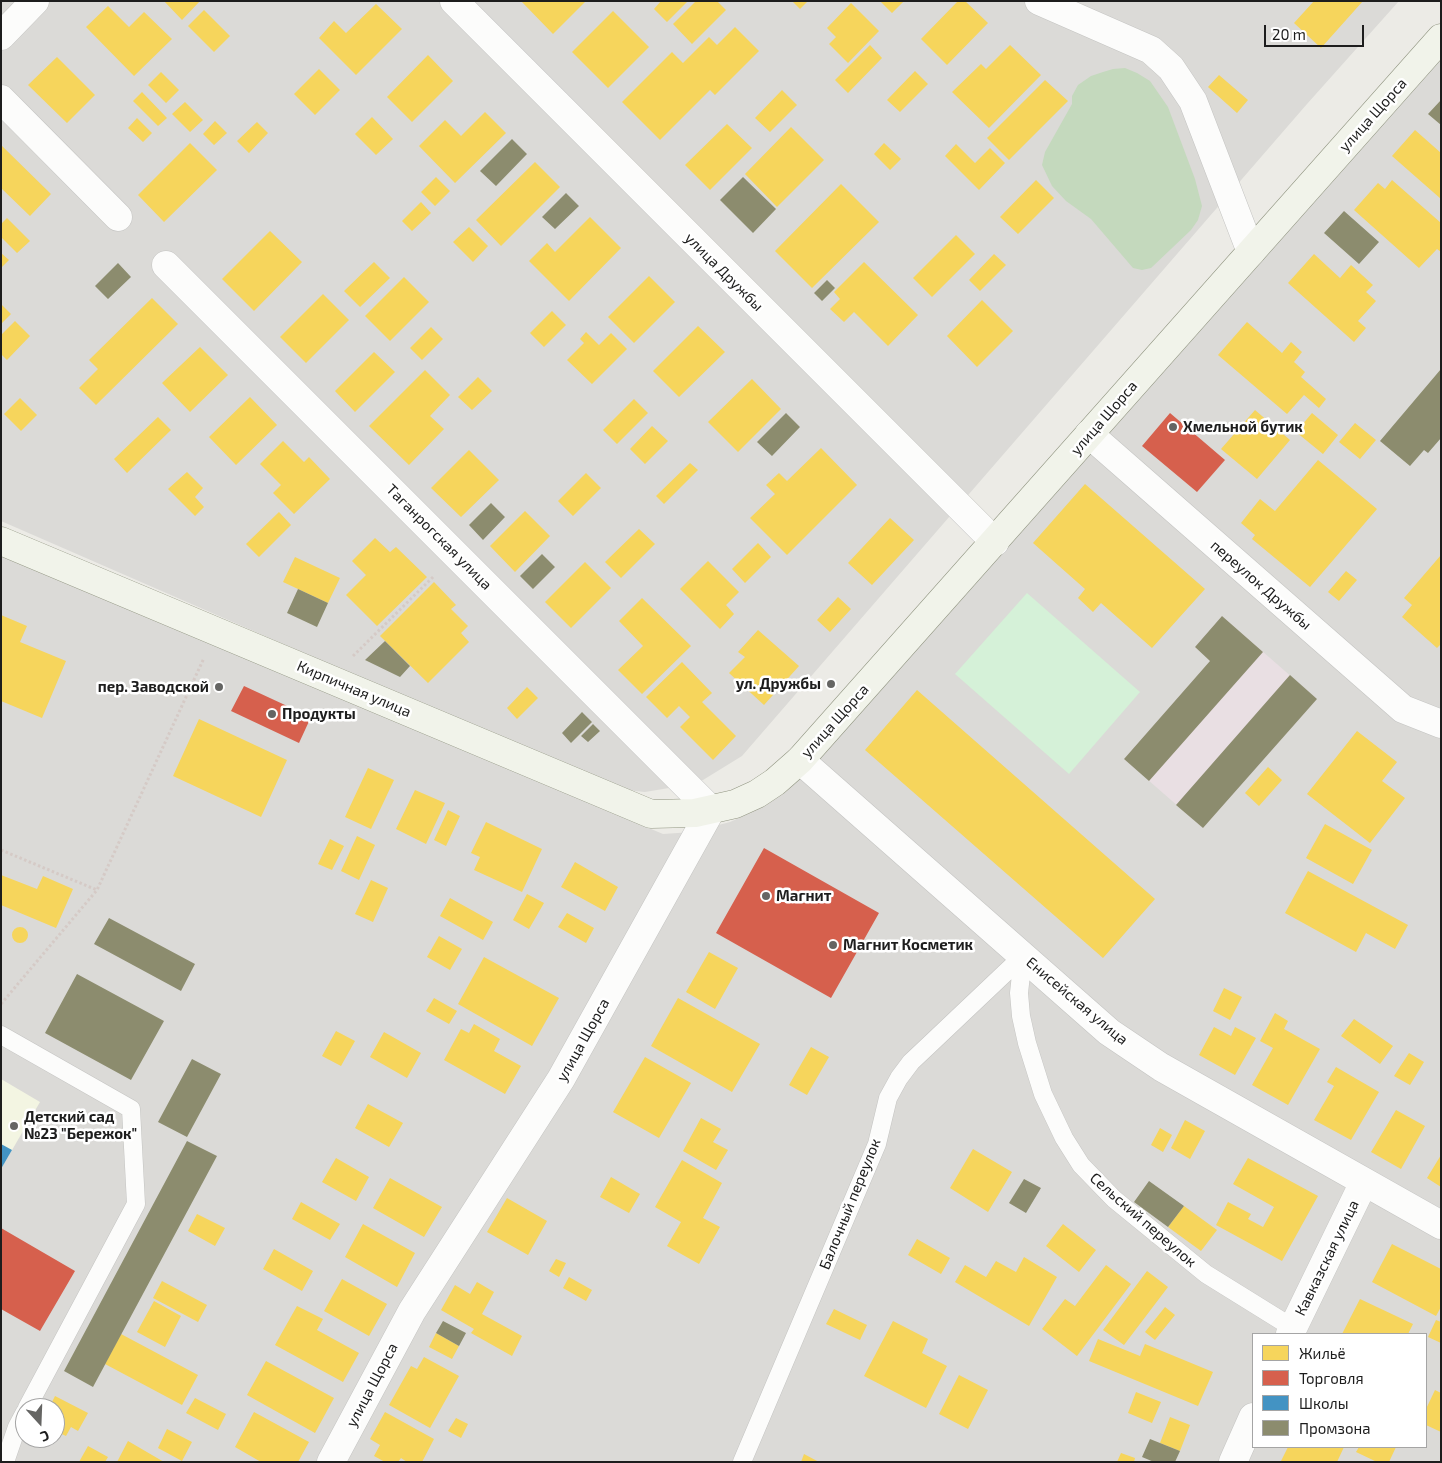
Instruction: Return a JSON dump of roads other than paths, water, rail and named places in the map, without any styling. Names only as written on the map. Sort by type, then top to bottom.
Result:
[{"type":"street","points":[[1,36],[35,1]]},
{"type":"street","name":"улица Дружбы","points":[[454,1],[995,542]]},
{"type":"street","points":[[1039,1],[1151,50],[1171,68],[1193,101],[1251,252]]},
{"type":"street","name":"улица Щорса","points":[[331,1462],[412,1311],[561,1079],[711,810],[735,804],[756,794],[775,782],[800,760],[1441,38]]},
{"type":"street","points":[[1,99],[118,217]]},
{"type":"street","name":"Таганрогская улица","points":[[166,265],[711,810]]},
{"type":"street","name":"переулок Дружбы","points":[[1090,434],[1403,709],[1441,724]]},
{"type":"street","name":"Кирпичная улица","points":[[1,541],[651,814],[682,814],[711,810]]},
{"type":"street","name":"Енисейская улица","points":[[800,760],[1109,1032],[1161,1067],[1441,1225]]},
{"type":"street","name":"Кавказская улица","points":[[1291,1331],[1364,1182]]},
{"type":"street","points":[[1234,1462],[1252,1419]]},
{"type":"lane","name":"Сельский переулок","points":[[1024,956],[1020,993],[1021,1016],[1027,1042],[1043,1094],[1064,1138],[1081,1165],[1114,1199],[1206,1274],[1291,1331]]},
{"type":"lane","name":"Балочный переулок","points":[[742,1462],[877,1144],[888,1098],[899,1078],[911,1062],[1024,956]]},
{"type":"lane","points":[[1,1035],[131,1109],[136,1204],[32,1398]]},
{"type":"lane","points":[[5,1462],[15,1433]]},
{"type":"place","name":"Хмельной бутик","points":[[1173,427]]},
{"type":"place","name":"ул. Дружбы","points":[[831,684]]},
{"type":"place","name":"пер. Заводской","points":[[219,687]]},
{"type":"place","name":"Продукты","points":[[272,714]]},
{"type":"place","name":"Магнит","points":[[766,896]]},
{"type":"place","name":"Магнит Косметик","points":[[833,945]]},
{"type":"place","name":"Детский сад №23 \"Бережок\"","points":[[14,1126]]}]
